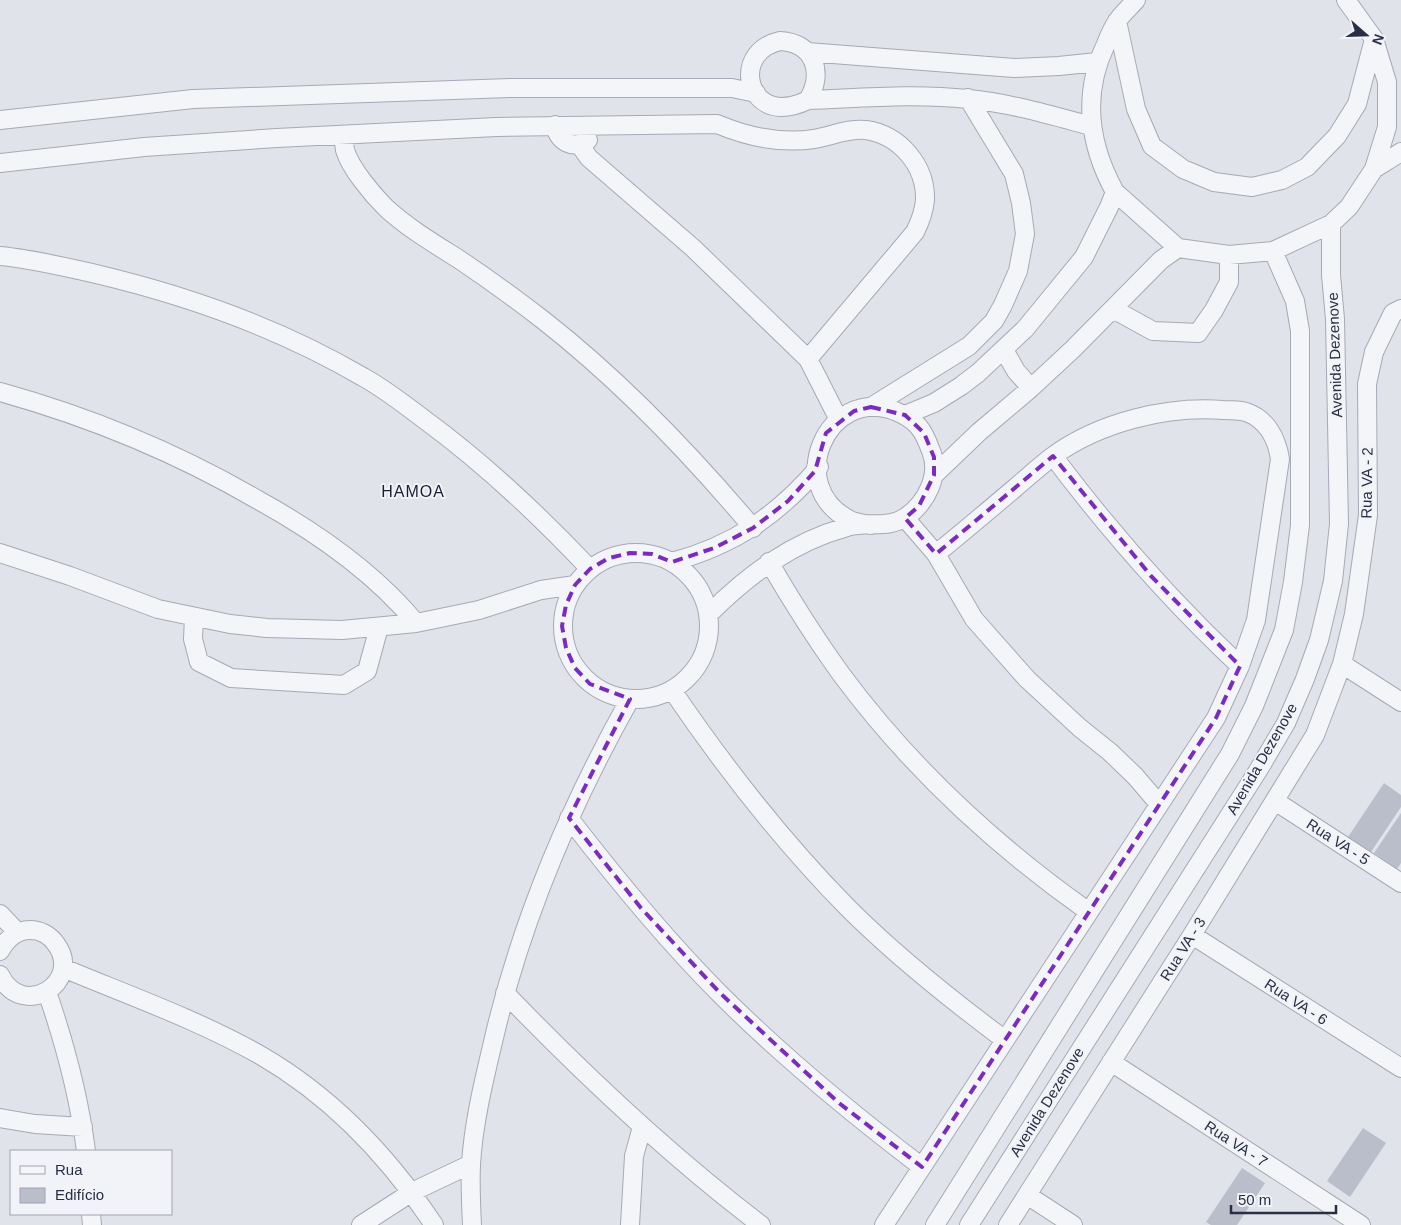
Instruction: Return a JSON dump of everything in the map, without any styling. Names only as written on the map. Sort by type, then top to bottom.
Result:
[{"type":"street","points":[[1136,0],[1116,21],[1097,62],[1091,94],[1091,126],[1097,150],[1115,192],[1178,248],[1229,255],[1273,251],[1331,224],[1349,207],[1374,169],[1387,127],[1394,84],[1374,40],[1346,0]]},
{"type":"street","points":[[1116,21],[1136,109],[1152,146],[1183,169],[1214,182],[1252,186],[1282,180],[1307,166],[1337,136],[1357,104],[1374,40]]},
{"type":"street","points":[[808,100],[814,90],[816,77],[812,60],[807,52],[790,42],[780,41],[762,48],[751,65],[751,84],[762,100],[771,105],[780,107],[808,100],[912,95],[968,98],[1013,105],[1091,126]]},
{"type":"street","points":[[807,52],[1014,68],[1097,62]]},
{"type":"street","points":[[0,120],[193,99],[528,88],[732,88],[756,93]]},
{"type":"street","points":[[871,407],[969,346],[994,321],[1018,271],[1025,234],[1021,203],[1014,174],[968,98]]},
{"type":"street","points":[[0,163],[144,148],[344,135],[555,125],[718,124],[761,138],[795,140],[813,139],[858,130],[883,135],[904,148],[917,165],[924,187],[923,210],[920,222],[915,232],[808,359]]},
{"type":"street","points":[[555,125],[559,136],[568,144],[579,144],[588,140],[594,126]]},
{"type":"street","points":[[344,135],[345,150],[353,165],[385,207],[414,231],[502,289],[582,352],[619,385],[682,447],[753,528]]},
{"type":"street","points":[[579,144],[589,158],[693,248],[808,359],[838,420]]},
{"type":"street","points":[[1374,169],[1401,152]]},
{"type":"street","points":[[905,415],[934,403],[961,386],[1004,350],[1030,323],[1084,257],[1110,207],[1115,192]]},
{"type":"street","name":"Avenida Dezenove","points":[[968,1225],[1259,769],[1286,723],[1306,680],[1332,581],[1339,524],[1331,224]]},
{"type":"street","points":[[934,475],[979,432],[1031,388],[1161,260],[1178,248]]},
{"type":"street","name":"Avenida Dezenove","points":[[935,1225],[1230,754],[1254,706],[1284,630],[1300,525],[1300,331],[1295,301],[1273,251]]},
{"type":"street","points":[[1113,309],[1153,331],[1198,333],[1214,310],[1229,282],[1229,255]]},
{"type":"street","points":[[0,256],[81,270],[157,290],[242,319],[292,340],[364,377],[404,404],[481,464],[555,532],[590,569]]},
{"type":"street","name":"Rua VA - 2","points":[[1342,664],[1354,614],[1368,515],[1367,384],[1374,352],[1393,313],[1401,309]]},
{"type":"street","points":[[1004,350],[1016,371],[1031,388]]},
{"type":"street","points":[[0,392],[95,423],[180,459],[233,485],[319,537],[376,580],[401,604],[416,623]]},
{"type":"street","points":[[708,614],[747,578],[769,562],[834,531],[850,526],[871,526],[888,524],[905,518],[919,506],[928,492],[934,475],[934,457],[924,433],[914,421],[888,408],[871,407],[854,411],[838,420],[826,433],[819,449],[816,467],[819,484],[826,500],[838,513],[854,522],[871,526]]},
{"type":"street","points":[[884,1225],[1216,718],[1240,666],[1256,620],[1280,459],[1276,441],[1266,425],[1244,412],[1213,410],[1174,412],[1150,416],[1110,427],[1053,456],[936,554]]},
{"type":"street","points":[[1053,456],[1106,524],[1151,576],[1209,637],[1240,666]]},
{"type":"street","points":[[672,562],[714,548],[753,528],[788,501],[819,467],[816,467]]},
{"type":"street","points":[[905,518],[936,554],[974,619],[1027,680],[1080,728],[1110,752],[1135,776],[1159,804]]},
{"type":"street","points":[[0,553],[70,576],[158,609],[230,624],[305,630],[379,628],[416,623],[479,610],[541,590],[575,585]]},
{"type":"street","points":[[630,553],[652,554],[672,562],[689,576],[701,594],[708,614],[708,636],[702,658],[689,676],[672,690],[652,698],[630,699],[609,694],[590,684],[575,668],[566,648],[562,626],[566,605],[575,585],[590,569],[609,558],[630,553]]},
{"type":"street","points":[[769,562],[820,645],[868,708],[926,775],[988,834],[1047,882],[1089,912]]},
{"type":"street","points":[[194,618],[194,639],[199,662],[231,678],[344,686],[367,671],[379,628]]},
{"type":"street","points":[[1342,664],[1401,702]]},
{"type":"street","name":"Rua VA - 3","points":[[1008,1225],[1192,935],[1315,735],[1342,664]]},
{"type":"street","points":[[672,690],[720,760],[813,872],[849,909],[905,961],[957,1004],[1005,1040]]},
{"type":"street","points":[[472,1225],[471,1164],[488,1065],[506,993],[544,874],[602,750],[630,699]]},
{"type":"street","name":"Rua VA - 5","points":[[1275,801],[1401,883]]},
{"type":"street","points":[[569,818],[641,908],[720,993],[767,1039],[839,1103],[922,1167]]},
{"type":"street","points":[[0,914],[18,932]]},
{"type":"street","points":[[0,951],[10,938],[18,932],[38,931],[54,941],[60,949],[63,958],[63,968],[54,986],[47,992],[38,995],[18,994],[10,989],[0,975]]},
{"type":"street","name":"Rua VA - 6","points":[[1192,935],[1401,1068]]},
{"type":"street","points":[[63,968],[209,1029],[288,1072],[360,1132],[412,1192],[434,1225]]},
{"type":"street","points":[[47,992],[68,1058],[83,1127],[86,1150]]},
{"type":"street","points":[[506,993],[582,1071],[642,1127],[690,1169],[761,1225]]},
{"type":"street","name":"Rua VA - 7","points":[[1111,1062],[1361,1225]]},
{"type":"street","points":[[0,1118],[35,1124],[83,1127]]},
{"type":"street","points":[[630,1225],[634,1156],[642,1127]]},
{"type":"street","points":[[361,1225],[412,1192],[471,1164]]},
{"type":"street","points":[[1027,1195],[1073,1225]]},
{"type":"highlighted area","points":[[871,407],[905,415],[924,433],[934,457],[934,475],[919,506],[905,518],[936,554],[1053,456],[1151,576],[1240,666],[1216,718],[922,1167],[839,1103],[720,993],[641,908],[569,818],[630,699],[590,684],[575,668],[566,648],[562,626],[566,605],[575,585],[590,569],[609,558],[630,553],[652,554],[672,562],[714,548],[753,528],[788,501],[815,471],[826,433],[854,411]]},
{"type":"building","points":[[1384,783],[1401,795],[1401,807],[1371,852],[1348,837]]},
{"type":"building","points":[[1401,813],[1401,863],[1397,869],[1374,853]]},
{"type":"building","points":[[1363,1128],[1386,1143],[1350,1197],[1327,1181]]},
{"type":"building","points":[[1242,1168],[1265,1183],[1237,1225],[1211,1225],[1206,1222]]},
{"type":"district","name":"HAMOA","points":[[413,491]]}]
